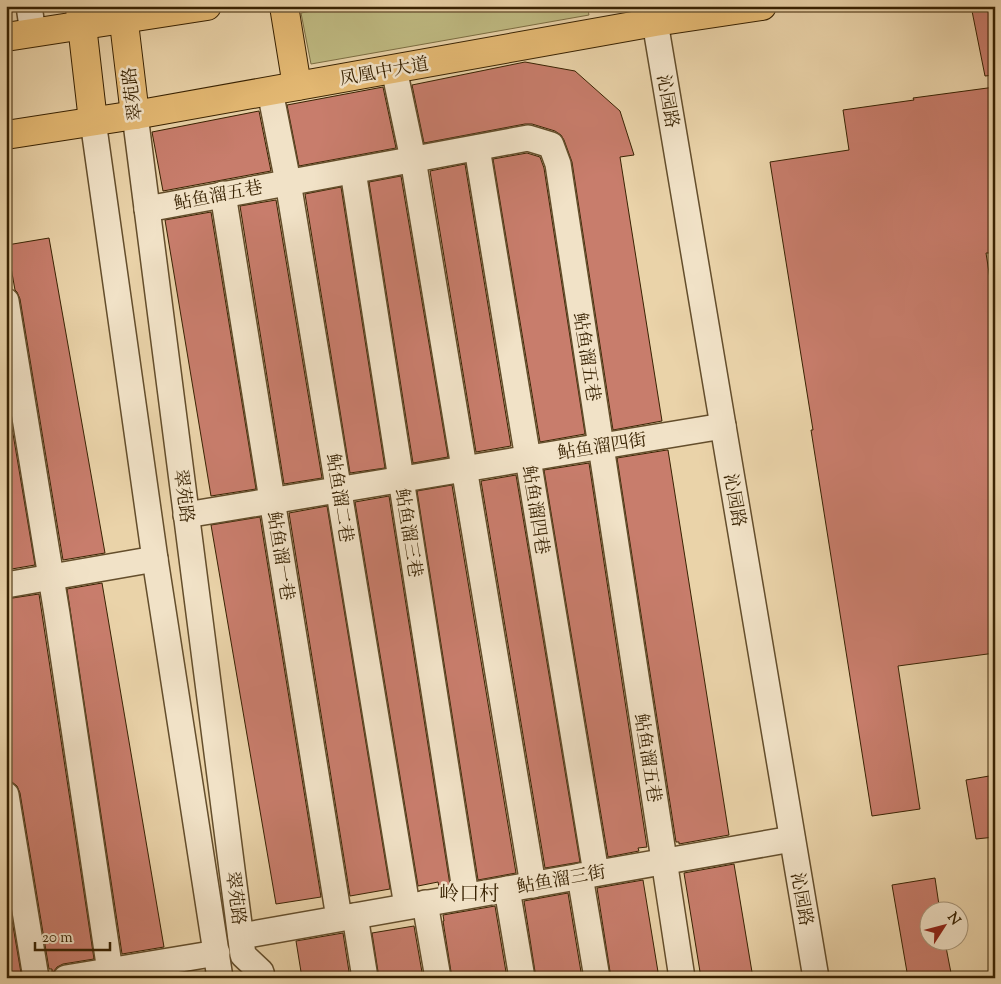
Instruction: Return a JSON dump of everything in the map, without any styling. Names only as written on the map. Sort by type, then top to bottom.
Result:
[{"type":"main road","points":[[6,37],[33,33],[82,16],[207,6]]},
{"type":"main road","points":[[284,6],[297,86]]},
{"type":"main road","name":"凤凰中大道","points":[[6,135],[135,115],[655,22],[762,6]]},
{"type":"main road","name":"翠苑路","points":[[123,13],[135,115]]},
{"type":"main road","name":"翠苑路","points":[[82,16],[93,121]]},
{"type":"street","points":[[29,6],[33,33]]},
{"type":"street","name":"沁园路","points":[[655,22],[816,978]]},
{"type":"street","points":[[394,69],[413,159],[532,884]]},
{"type":"street","name":"鲇鱼溜二巷","points":[[270,91],[288,182],[338,490],[416,905],[438,978]]},
{"type":"street","name":"翠苑路","points":[[135,115],[243,955],[261,972],[262,978]]},
{"type":"street","name":"翠苑路","points":[[93,121],[155,559],[220,978]]},
{"type":"street","name":"鲇鱼溜五巷","points":[[147,209],[528,138],[551,145],[558,164],[682,978]]},
{"type":"street","name":"鲇鱼溜四巷","points":[[477,148],[527,458],[588,875],[598,978]]},
{"type":"street","name":"鲇鱼溜三巷","points":[[352,171],[466,896]]},
{"type":"street","name":"鲇鱼溜一巷","points":[[223,194],[272,500],[347,917],[365,978]]},
{"type":"street","points":[[6,301],[51,577],[110,974]]},
{"type":"street","name":"鲇鱼溜四街","points":[[186,515],[723,426]]},
{"type":"street","points":[[6,585],[155,559]]},
{"type":"street","points":[[6,795],[36,978]]},
{"type":"street","name":"鲇鱼溜三街","points":[[241,936],[792,839]]},
{"type":"street","points":[[507,889],[522,978]]},
{"type":"street","points":[[66,978],[110,974],[217,953]]},
{"type":"shaded area","points":[[338,6],[587,6],[589,15],[311,64],[301,13]]},
{"type":"building","points":[[971,6],[995,6],[995,75],[985,76]]},
{"type":"building","points":[[525,62],[575,71],[620,111],[634,155],[620,157],[662,421],[613,430],[572,162],[561,135],[555,131],[532,124],[525,124],[424,143],[412,85]]},
{"type":"building","points":[[383,87],[396,148],[299,166],[287,105]]},
{"type":"building","points":[[995,87],[995,253],[986,253],[995,312],[995,653],[898,666],[920,809],[872,816],[770,162],[849,150],[843,110]]},
{"type":"building","points":[[259,111],[271,171],[163,191],[152,132]]},
{"type":"building","points":[[527,153],[540,157],[544,168],[585,434],[540,442],[493,159]]},
{"type":"building","points":[[465,164],[511,446],[476,452],[430,171]]},
{"type":"building","points":[[401,176],[448,457],[413,463],[369,182]]},
{"type":"building","points":[[341,187],[385,468],[350,473],[305,194]]},
{"type":"building","points":[[276,200],[322,478],[284,484],[240,206]]},
{"type":"building","points":[[211,212],[256,489],[211,496],[165,220]]},
{"type":"building","points":[[49,238],[105,553],[63,560],[20,299],[15,290],[7,245]]},
{"type":"building","points":[[6,392],[35,565],[6,570]]},
{"type":"building","points":[[668,450],[729,835],[679,844],[679,842],[676,842],[617,458]]},
{"type":"building","points":[[589,463],[647,847],[638,848],[639,851],[608,857],[544,470]]},
{"type":"building","points":[[516,475],[580,862],[545,868],[481,481]]},
{"type":"building","points":[[452,485],[516,873],[478,880],[417,491]]},
{"type":"building","points":[[389,496],[450,885],[439,887],[438,882],[418,886],[355,502]]},
{"type":"building","points":[[327,506],[390,889],[350,896],[289,513]]},
{"type":"building","points":[[260,517],[321,897],[276,904],[211,525]]},
{"type":"building","points":[[102,583],[164,947],[122,954],[67,589]]},
{"type":"building","points":[[39,594],[94,959],[63,964],[57,967],[52,974],[52,969],[49,969],[20,793],[17,786],[12,782],[6,781],[6,746],[10,745],[6,721],[6,599]]},
{"type":"building","points":[[995,775],[995,837],[976,839],[966,780]]},
{"type":"building","points":[[734,864],[753,978],[701,978],[684,873]]},
{"type":"building","points":[[935,878],[939,902],[918,902],[918,952],[947,952],[952,978],[908,978],[892,885]]},
{"type":"building","points":[[643,880],[659,978],[611,978],[597,888]]},
{"type":"building","points":[[6,885],[21,973],[6,975]]},
{"type":"building","points":[[568,893],[582,978],[536,978],[524,901]]},
{"type":"building","points":[[495,906],[507,978],[452,978],[443,915]]},
{"type":"building","points":[[414,926],[423,978],[379,978],[372,933]]},
{"type":"building","points":[[343,933],[350,978],[302,978],[296,941]]},
{"type":"district","name":"岭口村","points":[[469,893]]}]
